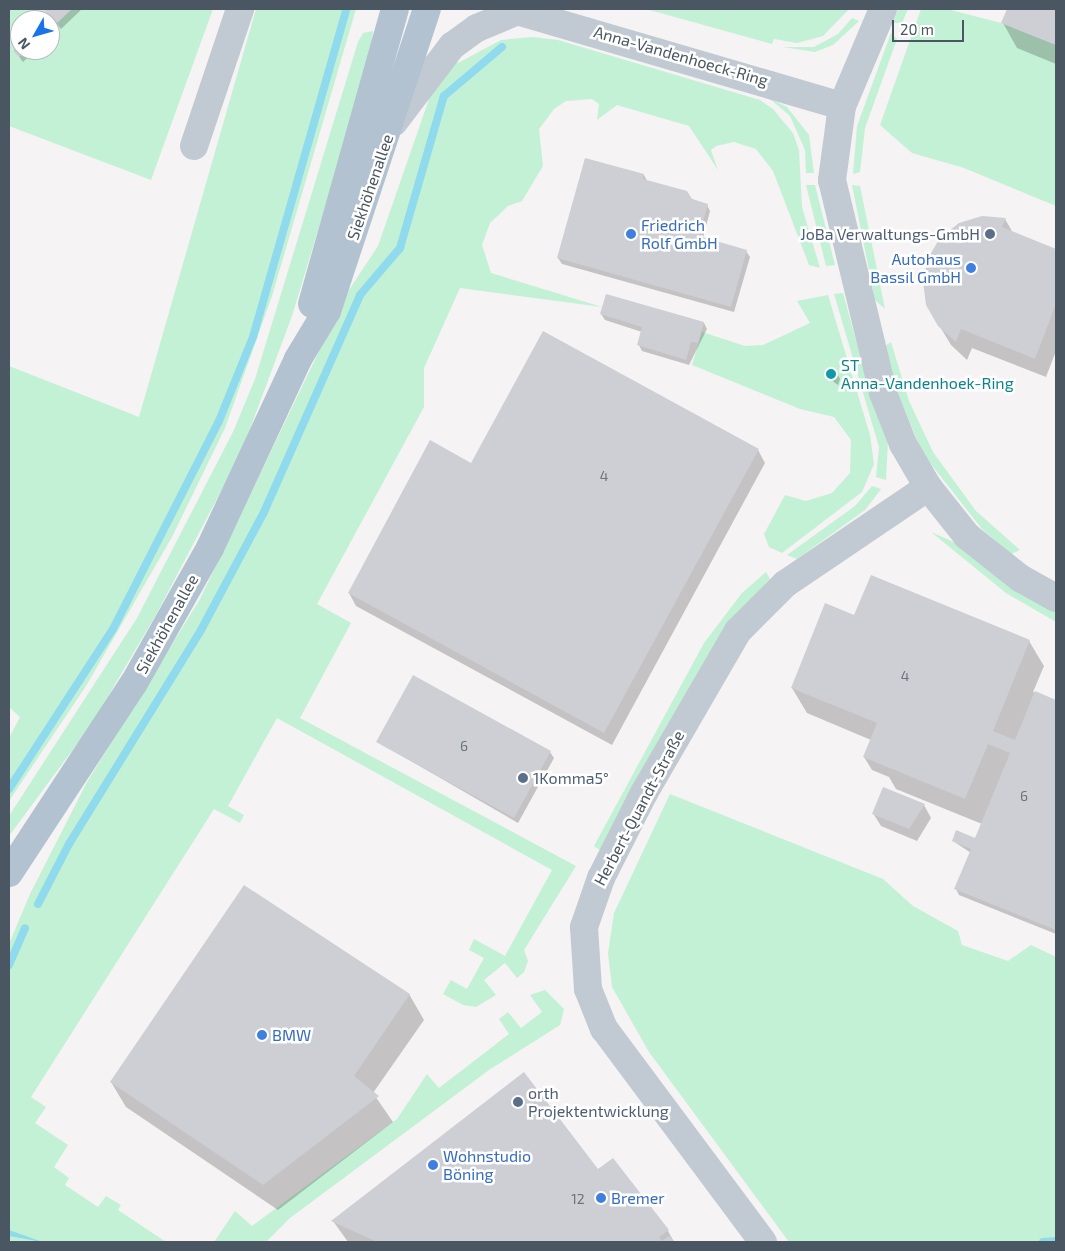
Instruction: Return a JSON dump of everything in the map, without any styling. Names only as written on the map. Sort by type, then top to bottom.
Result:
[{"type":"main road","name":"Siekhöhenallee","points":[[298,359],[395,9]]},
{"type":"main road","name":"Siekhöhenallee","points":[[9,873],[134,683],[205,557],[298,359],[327,311],[391,126],[427,9]]},
{"type":"street","points":[[194,146],[240,9]]},
{"type":"street","name":"Anna-Vandenhoeck-Ring","points":[[570,9],[845,99]]},
{"type":"street","points":[[883,9],[845,99],[832,180],[883,393],[903,444],[928,487],[967,536],[1020,578],[1056,598]]},
{"type":"street","name":"Anna-Vandenhoeck-Ring","points":[[391,126],[452,46],[477,28],[514,10],[845,99]]},
{"type":"street","name":"Herbert-Quandt-Straße","points":[[763,1242],[604,1029],[588,989],[584,927],[600,878],[644,793],[738,632],[785,584],[928,487]]},
{"type":"green space","points":[[9,9],[213,9],[151,180],[9,126]]},
{"type":"green space","points":[[256,9],[356,9],[272,296],[225,428],[172,537],[86,686],[9,801],[9,738],[20,717],[9,707],[9,366],[139,417]]},
{"type":"green space","points":[[646,9],[849,9],[823,36],[797,43],[774,39],[772,44]]},
{"type":"green space","points":[[898,9],[908,9],[902,23],[893,23]]},
{"type":"green space","points":[[921,9],[947,9],[1001,23],[1056,45],[1056,206],[964,168],[912,153],[880,125]]},
{"type":"green space","points":[[852,18],[859,21],[833,45],[815,52],[783,47],[814,47],[838,34]]},
{"type":"green space","points":[[373,31],[370,59],[292,316],[241,453],[157,613],[91,725],[9,836],[9,816],[137,618],[233,432],[255,379],[358,42],[363,33]]},
{"type":"green space","points":[[891,33],[897,39],[865,128],[860,172],[853,174],[857,126]]},
{"type":"green space","points":[[532,37],[558,40],[760,100],[773,109],[793,133],[799,150],[802,207],[820,268],[809,265],[773,171],[756,149],[734,142],[716,146],[711,150],[718,170],[689,126],[617,105],[597,120],[599,104],[592,99],[566,101],[554,109],[539,129],[543,166],[522,201],[508,206],[490,223],[482,245],[491,273],[602,307],[460,288],[424,368],[424,407],[317,604],[351,623],[300,718],[576,866],[524,950],[528,961],[524,972],[517,978],[505,963],[484,980],[496,995],[476,1007],[463,1005],[443,994],[451,980],[467,989],[484,958],[469,950],[474,939],[505,956],[552,870],[277,718],[228,806],[244,815],[240,823],[214,809],[31,1097],[46,1107],[35,1123],[68,1145],[54,1167],[69,1178],[65,1185],[98,1207],[106,1196],[121,1205],[118,1210],[166,1242],[9,1242],[9,944],[30,894],[87,782],[200,599],[347,293],[378,246],[436,79],[454,59],[458,63],[501,40]]},
{"type":"green space","points":[[769,98],[787,107],[809,135],[814,173],[806,173],[805,150],[790,116]]},
{"type":"green space","points":[[806,185],[815,185],[835,265],[826,266]]},
{"type":"green space","points":[[852,185],[860,186],[885,309],[875,300]]},
{"type":"green space","points":[[843,293],[873,403],[888,440],[886,480],[876,477],[879,447],[834,294]]},
{"type":"green space","points":[[828,295],[870,435],[874,464],[862,492],[782,553],[769,547],[764,534],[785,495],[806,501],[832,493],[850,473],[851,440],[834,417],[800,409],[692,365],[702,332],[745,346],[763,345],[810,323],[797,301]]},
{"type":"green space","points":[[891,342],[909,401],[933,452],[976,511],[1020,550],[1011,554],[982,529],[923,454],[893,382],[885,346]]},
{"type":"green space","points":[[872,486],[881,489],[865,510],[797,559],[787,555],[855,506]]},
{"type":"green space","points":[[931,532],[958,544],[1056,613],[1056,622],[1006,593]]},
{"type":"green space","points":[[766,572],[770,579],[728,624],[601,851],[594,846],[704,643],[742,593]]},
{"type":"green space","points":[[670,794],[883,879],[913,906],[958,931],[962,945],[1008,961],[1031,945],[1056,957],[1056,1242],[789,1242],[649,1052],[612,987],[608,953],[614,913]]},
{"type":"green space","points":[[545,990],[564,1009],[560,1025],[489,1070],[290,1218],[266,1242],[214,1242],[235,1211],[252,1226],[397,1119],[427,1074],[439,1088],[509,1034],[499,1019],[508,1012],[521,1028],[542,1012],[530,995]]},
{"type":"water","points":[[9,1230],[37,1240],[42,1242],[9,1236]]},
{"type":"building","points":[[72,9],[60,20],[60,10],[44,10]]},
{"type":"building","points":[[1007,9],[1056,9],[1056,45],[1001,23]]},
{"type":"building","name":"Friedrich Rolf GmbH","points":[[585,158],[644,174],[643,179],[687,191],[692,199],[708,204],[699,236],[747,250],[731,307],[557,258]]},
{"type":"building","points":[[982,216],[1006,218],[1002,227],[1056,249],[1056,304],[1035,359],[961,329],[956,342],[938,326],[926,305],[923,281],[928,258],[940,238],[959,223]]},
{"type":"building","points":[[606,294],[704,322],[698,343],[691,342],[686,360],[637,345],[642,327],[600,314]]},
{"type":"building","points":[[543,331],[759,449],[604,733],[348,593],[430,440],[471,463]]},
{"type":"building","name":"ST Anna-Vandenhoek-Ring","points":[[828,369],[838,372],[835,380],[825,377]]},
{"type":"building","points":[[871,575],[1030,640],[993,731],[1015,740],[1035,691],[1056,700],[1056,930],[954,889],[971,849],[952,841],[956,830],[975,838],[1010,753],[988,744],[965,799],[863,757],[877,723],[791,688],[825,603],[854,615]]},
{"type":"building","points":[[413,675],[551,751],[514,818],[376,742]]},
{"type":"building","points":[[883,787],[925,804],[909,829],[872,814]]},
{"type":"building","name":"BMW","points":[[244,885],[410,994],[354,1076],[379,1096],[263,1185],[110,1082]]},
{"type":"building","points":[[524,1072],[598,1169],[613,1158],[669,1230],[659,1237],[662,1241],[669,1236],[675,1242],[377,1242],[331,1221]]},
{"type":"waterway","points":[[9,789],[113,629],[219,421],[253,337],[346,10]]},
{"type":"waterway","points":[[38,904],[69,844],[201,630],[264,512],[360,295],[400,248],[444,96],[502,47]]},
{"type":"waterway","points":[[9,965],[25,928]]},
{"type":"waterway","points":[[1043,1242],[1056,1241]]},
{"type":"place","name":"Friedrich Rolf GmbH","points":[[631,234]]},
{"type":"place","name":"JoBa Verwaltungs-GmbH","points":[[990,234]]},
{"type":"place","name":"Autohaus Bassil GmbH","points":[[971,268]]},
{"type":"place","name":"ST Anna-Vandenhoek-Ring","points":[[831,374]]},
{"type":"place","name":"1Komma5°","points":[[523,778]]},
{"type":"place","name":"BMW","points":[[262,1035]]},
{"type":"place","name":"orth Projektentwicklung","points":[[518,1102]]},
{"type":"place","name":"Wohnstudio Böning","points":[[433,1165]]},
{"type":"place","name":"Bremer","points":[[601,1198]]}]
